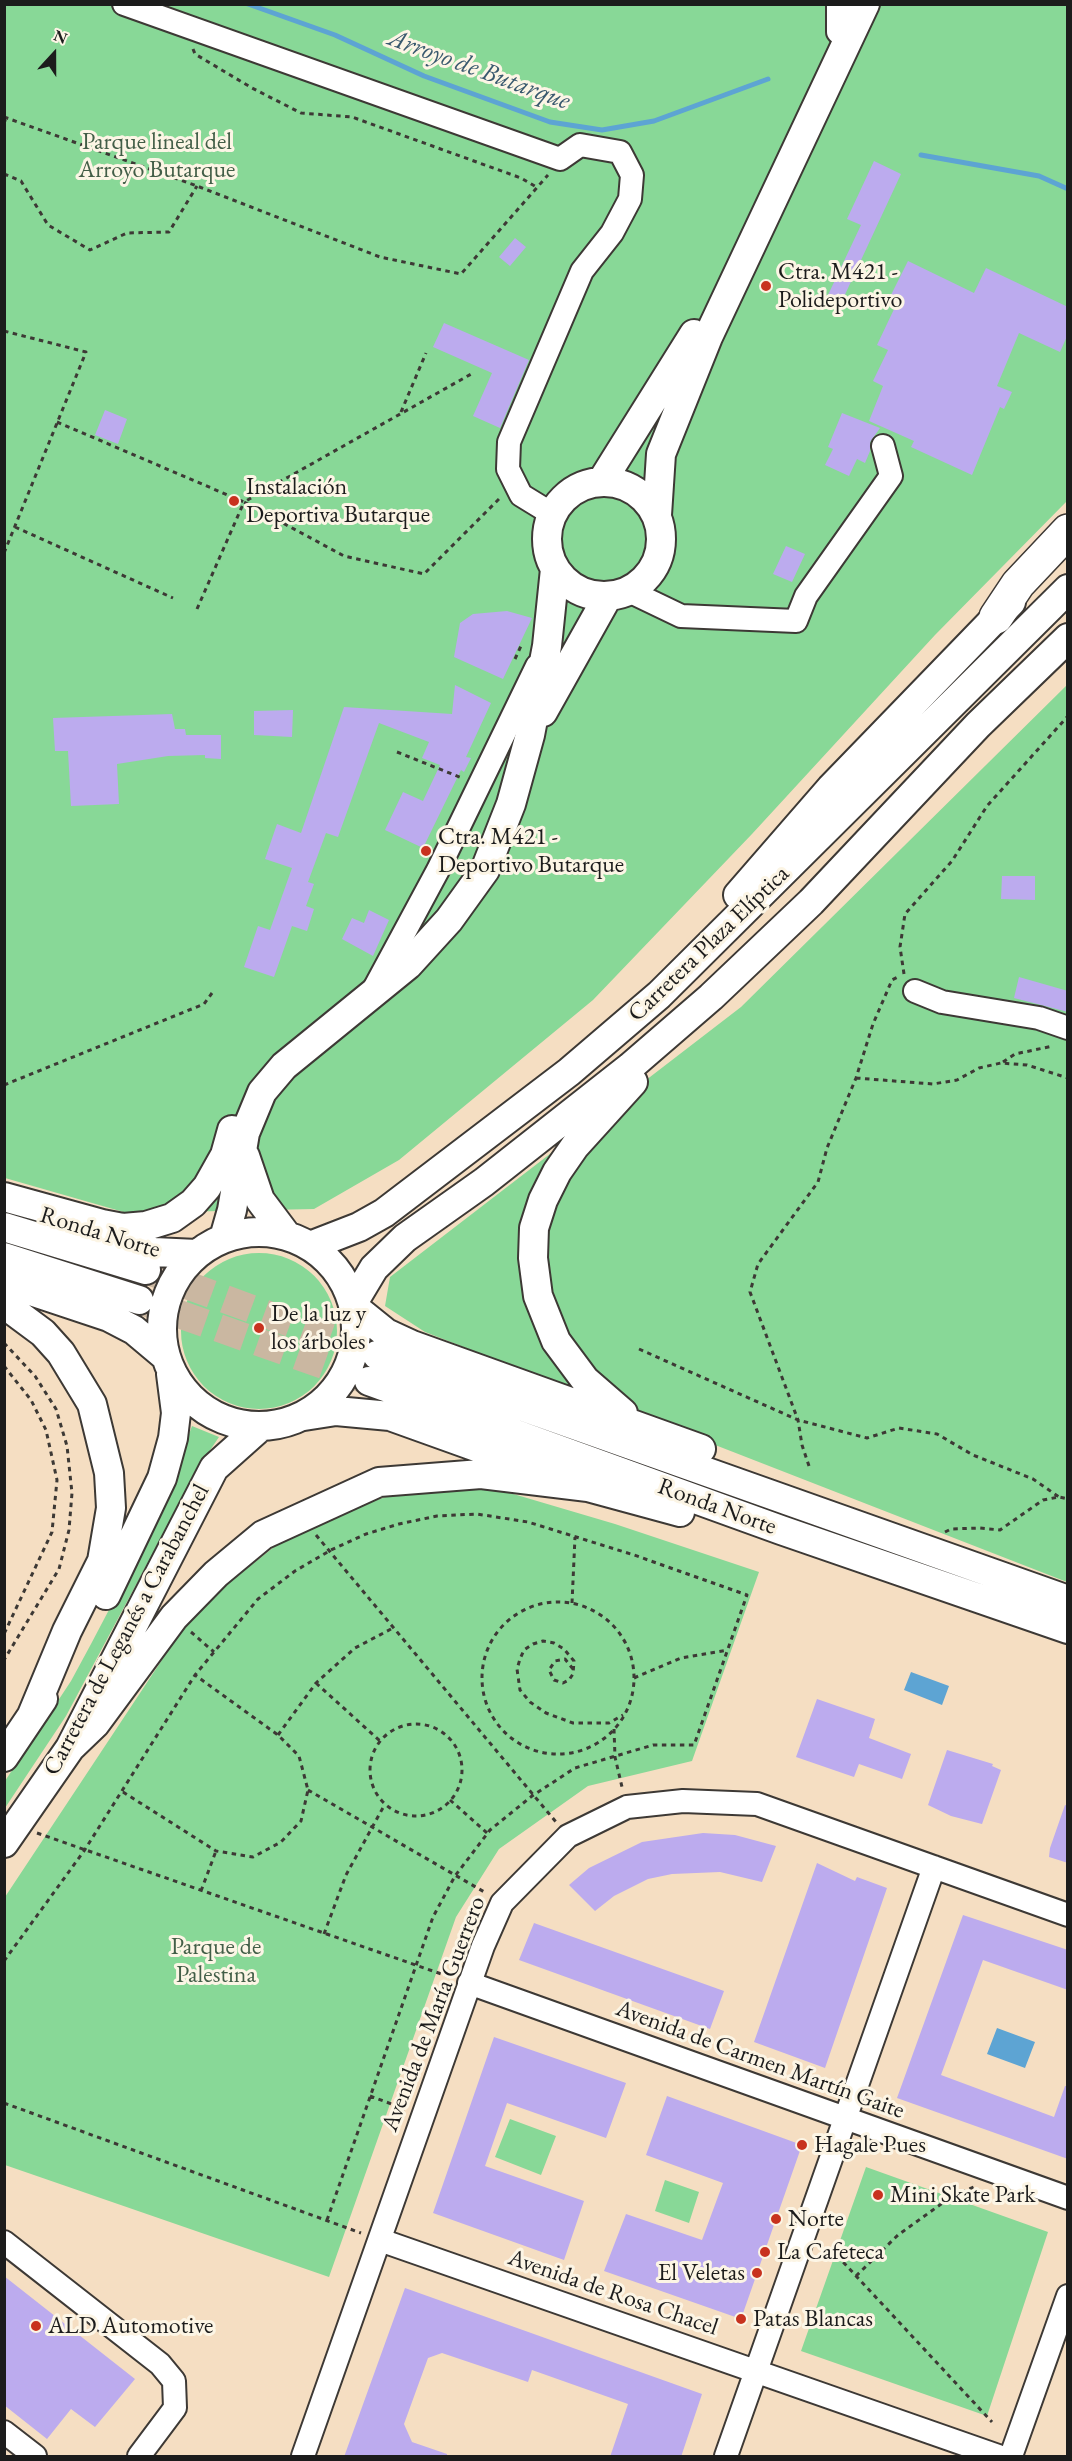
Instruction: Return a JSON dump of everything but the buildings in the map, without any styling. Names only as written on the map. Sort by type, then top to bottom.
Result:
[{"type":"highway","points":[[996,617],[1018,584],[1068,531]]},
{"type":"main road","points":[[602,481],[690,342],[838,18],[852,4]]},
{"type":"main road","points":[[657,515],[662,454],[708,337],[865,4]]},
{"type":"main road","points":[[530,735],[620,594],[650,574],[660,552],[660,526],[657,515],[644,496],[624,485],[602,481],[580,486],[564,498],[552,514],[547,537],[549,557],[555,569],[569,584],[586,592],[620,594]]},
{"type":"main road","points":[[659,995],[717,920],[831,788],[996,617],[1068,549]]},
{"type":"main road","points":[[4,1197],[123,1228],[146,1226],[172,1218],[193,1203],[207,1187],[225,1155],[231,1133],[245,1104],[321,1034],[408,965],[449,920],[484,870],[511,804],[530,735],[547,646],[555,569]]},
{"type":"main road","name":"Carretera Plaza Elíptica","points":[[298,1241],[359,1227],[384,1213],[569,1072],[659,995],[1068,589]]},
{"type":"main road","name":"Carretera Plaza Elíptica","points":[[354,1305],[374,1268],[405,1239],[484,1182],[621,1074],[711,996],[811,902],[978,725],[1068,638]]},
{"type":"main road","points":[[636,1424],[585,1380],[556,1341],[538,1296],[533,1258],[534,1228],[543,1200],[557,1172],[575,1146],[625,1089],[676,1039],[711,996]]},
{"type":"main road","points":[[224,1238],[245,1163],[256,1104],[271,1080]]},
{"type":"main road","points":[[245,1163],[260,1200],[298,1241],[329,1261],[344,1280],[354,1305],[355,1342],[350,1364],[328,1396],[302,1417]]},
{"type":"main road","name":"Ronda Norte","points":[[4,1204],[154,1252],[197,1254]]},
{"type":"main road","name":"Ronda Norte","points":[[4,1227],[146,1270]]},
{"type":"main road","points":[[168,1364],[161,1328],[166,1300],[178,1275],[197,1254],[224,1238],[242,1233],[298,1241]]},
{"type":"main road","points":[[4,1257],[139,1300]]},
{"type":"main road","points":[[4,1282],[109,1317],[134,1330],[168,1364],[183,1390],[199,1406],[217,1418],[238,1425],[260,1427],[279,1425],[302,1417],[336,1411],[390,1416],[588,1487],[733,1526],[781,1530]]},
{"type":"main road","points":[[4,1304],[43,1333],[61,1353],[92,1404],[110,1473],[111,1508],[102,1561],[68,1631],[32,1715]]},
{"type":"main road","points":[[354,1305],[386,1333],[412,1345],[636,1424],[797,1491],[840,1518]]},
{"type":"main road","name":"Carretera de Leganés a Carabanchel","points":[[4,1757],[91,1625],[162,1478],[173,1438],[176,1413],[168,1364]]},
{"type":"main road","name":"Ronda Norte","points":[[1068,1600],[840,1518],[373,1368],[781,1530],[1068,1629]]},
{"type":"main road","name":"Carretera de Leganés a Carabanchel","points":[[10,1834],[70,1748],[214,1467],[260,1427]]},
{"type":"main road","points":[[70,1748],[95,1724],[174,1617],[216,1574],[263,1535],[380,1482],[481,1474],[588,1487]]},
{"type":"street","points":[[124,4],[560,159],[580,145],[620,152],[632,175],[630,199],[612,233],[582,271],[509,442],[508,469],[521,495],[552,514]]},
{"type":"street","points":[[620,594],[681,616],[796,621],[806,596],[891,476],[883,446]]},
{"type":"street","points":[[373,993],[441,864],[547,646]]},
{"type":"street","points":[[909,982],[942,1002],[1039,1018],[1063,1037]]},
{"type":"street","name":"Avenida de María Guerrero","points":[[303,2457],[469,1983],[502,1903],[568,1836],[627,1807],[683,1801],[757,1804],[1068,1916]]},
{"type":"street","points":[[726,2457],[934,1868]]},
{"type":"street","name":"Avenida de Carmen Martín Gaite","points":[[469,1983],[845,2120],[1068,2198]]},
{"type":"street","name":"Avenida de Rosa Chacel","points":[[380,2240],[998,2457]]},
{"type":"street","points":[[4,2242],[160,2364],[174,2381],[175,2408],[139,2457]]},
{"type":"street","points":[[1011,2457],[1068,2296]]},
{"type":"street","points":[[4,2432],[35,2457]]},
{"type":"path","points":[[183,26],[195,54],[302,113],[352,117],[521,178],[538,188]]},
{"type":"path","points":[[4,124],[5,117],[197,186],[380,257],[461,274],[538,188],[560,159]]},
{"type":"path","points":[[4,174],[21,181],[48,225],[90,249],[127,233],[169,232],[197,186]]},
{"type":"path","points":[[4,331],[86,352],[4,553]]},
{"type":"path","points":[[400,414],[426,353]]},
{"type":"path","points":[[197,609],[244,502],[473,373]]},
{"type":"path","points":[[57,422],[244,502],[344,556],[424,574],[514,483]]},
{"type":"path","points":[[15,527],[173,598]]},
{"type":"path","points":[[809,1466],[802,1445],[798,1420],[750,1292],[758,1264],[818,1182],[826,1148],[856,1078],[873,1024],[892,980],[909,982],[900,947],[905,914],[952,861],[987,806],[1068,716]]},
{"type":"path","points":[[397,752],[464,778]]},
{"type":"path","points":[[4,1085],[204,1004],[212,993]]},
{"type":"path","points":[[1001,1063],[1015,1054],[1063,1037]]},
{"type":"path","points":[[856,1078],[933,1084],[957,1080],[978,1068],[1001,1063],[1027,1065],[1068,1078]]},
{"type":"path","points":[[4,1343],[35,1376],[56,1409],[67,1446],[72,1493],[69,1530],[59,1569],[4,1660]]},
{"type":"path","points":[[639,1349],[798,1420],[867,1438],[899,1428],[937,1434],[973,1455],[1033,1479],[1059,1497],[1068,1499]]},
{"type":"path","points":[[4,1366],[31,1400],[46,1430],[57,1480],[52,1532],[4,1634]]},
{"type":"path","points":[[926,1550],[936,1536],[951,1529],[1000,1530],[1043,1500],[1059,1497]]},
{"type":"path","points":[[4,1961],[84,1851],[195,1675],[258,1599],[295,1571],[331,1550],[366,1534],[437,1516],[477,1514],[528,1522],[634,1555]]},
{"type":"path","points":[[300,1518],[331,1550],[568,1836]]},
{"type":"path","points":[[572,1604],[575,1537]]},
{"type":"path","points":[[548,1603],[572,1604],[592,1610],[609,1622],[622,1638],[631,1658],[634,1678],[632,1697],[625,1714],[614,1729],[588,1747],[572,1753],[548,1753],[525,1746],[504,1733],[490,1713],[482,1690],[482,1666],[495,1636],[504,1623],[524,1610],[548,1603]]},
{"type":"path","points":[[174,1617],[214,1652]]},
{"type":"path","points":[[278,1735],[316,1683],[355,1648],[394,1628]]},
{"type":"path","points":[[573,1669],[570,1663],[561,1659],[552,1663],[549,1670],[554,1680],[563,1683],[571,1677],[573,1669],[574,1661],[564,1649],[543,1641],[533,1644],[524,1650],[517,1669],[520,1690],[530,1702],[546,1713],[573,1723],[609,1723],[625,1714]]},
{"type":"path","points":[[634,1678],[681,1658],[728,1650]]},
{"type":"path","points":[[123,1792],[216,1851],[253,1857],[281,1842],[301,1821],[308,1790],[299,1756],[278,1735],[195,1675]]},
{"type":"path","points":[[316,1683],[380,1741]]},
{"type":"path","points":[[411,1724],[433,1727],[446,1735],[455,1746],[461,1760],[462,1774],[458,1788],[450,1800],[439,1809],[426,1815],[411,1815],[385,1804],[376,1793],[370,1767],[380,1741],[391,1731],[411,1724]]},
{"type":"path","points":[[614,1729],[615,1757],[627,1807]]},
{"type":"path","points":[[308,1790],[502,1903]]},
{"type":"path","points":[[450,1800],[488,1833]]},
{"type":"path","points":[[324,1934],[346,1875],[385,1804]]},
{"type":"path","points":[[10,1834],[84,1851],[469,1983]]},
{"type":"path","points":[[201,1892],[216,1851]]},
{"type":"path","points":[[370,2096],[423,2115]]},
{"type":"path","points":[[4,2103],[380,2240]]},
{"type":"path","points":[[856,2276],[898,2235],[951,2197],[1001,2175]]},
{"type":"path","points":[[831,2249],[992,2422]]},
{"type":"green space","name":"Parque lineal del Arroyo Butarque","points":[[5,5],[1067,5],[1067,501],[935,635],[752,834],[593,1000],[399,1160],[314,1209],[127,1213],[5,1178]]},
{"type":"green space","points":[[1067,685],[1067,1582],[425,1332],[385,1306],[390,1277],[741,1007]]},
{"type":"green space","points":[[259,1253],[289,1259],[314,1276],[331,1301],[337,1331],[331,1361],[314,1386],[289,1403],[259,1409],[229,1403],[204,1386],[187,1361],[181,1331],[187,1301],[204,1276],[229,1259]]},
{"type":"green space","points":[[192,1426],[219,1437],[200,1465],[66,1716],[5,1808],[5,1781],[71,1681],[91,1644],[162,1509]]},
{"type":"green space","name":"Parque de Palestina","points":[[449,1475],[615,1524],[759,1572],[692,1761],[588,1786],[499,1849],[456,1917],[329,2277],[5,2165],[5,1897],[195,1610],[299,1527]]},
{"type":"green space","points":[[510,2119],[556,2136],[541,2175],[495,2157]]},
{"type":"green space","points":[[866,2167],[1048,2232],[987,2416],[801,2351]]},
{"type":"green space","points":[[665,2180],[699,2192],[689,2223],[655,2211]]},
{"type":"water","points":[[911,1672],[949,1686],[942,1705],[904,1690]]},
{"type":"water","points":[[997,2028],[1035,2042],[1025,2068],[987,2054]]},
{"type":"waterway","name":"Arroyo de Butarque","points":[[248,4],[335,35],[424,76],[550,122],[602,130],[654,121],[768,79]]},
{"type":"waterway","name":"Arroyo de Butarque","points":[[921,155],[1039,176],[1068,189]]},
{"type":"tunnel","points":[[146,1270],[377,1355]]},
{"type":"tunnel","points":[[139,1300],[369,1381]]},
{"type":"place","name":"Ctra. M421 - Polideportivo","points":[[766,286]]},
{"type":"place","name":"Instalación Deportiva Butarque","points":[[234,501]]},
{"type":"place","name":"Ctra. M421 - Deportivo Butarque","points":[[426,851]]},
{"type":"place","name":"De la luz y los árboles","points":[[259,1328]]},
{"type":"place","name":"Hagale Pues","points":[[802,2145]]},
{"type":"place","name":"Mini Skate Park","points":[[878,2195]]},
{"type":"place","name":"Norte","points":[[776,2219]]},
{"type":"place","name":"La Cafeteca","points":[[765,2252]]},
{"type":"place","name":"El Veletas","points":[[757,2273]]},
{"type":"place","name":"Patas Blancas","points":[[741,2319]]},
{"type":"place","name":"ALD Automotive","points":[[36,2326]]}]
